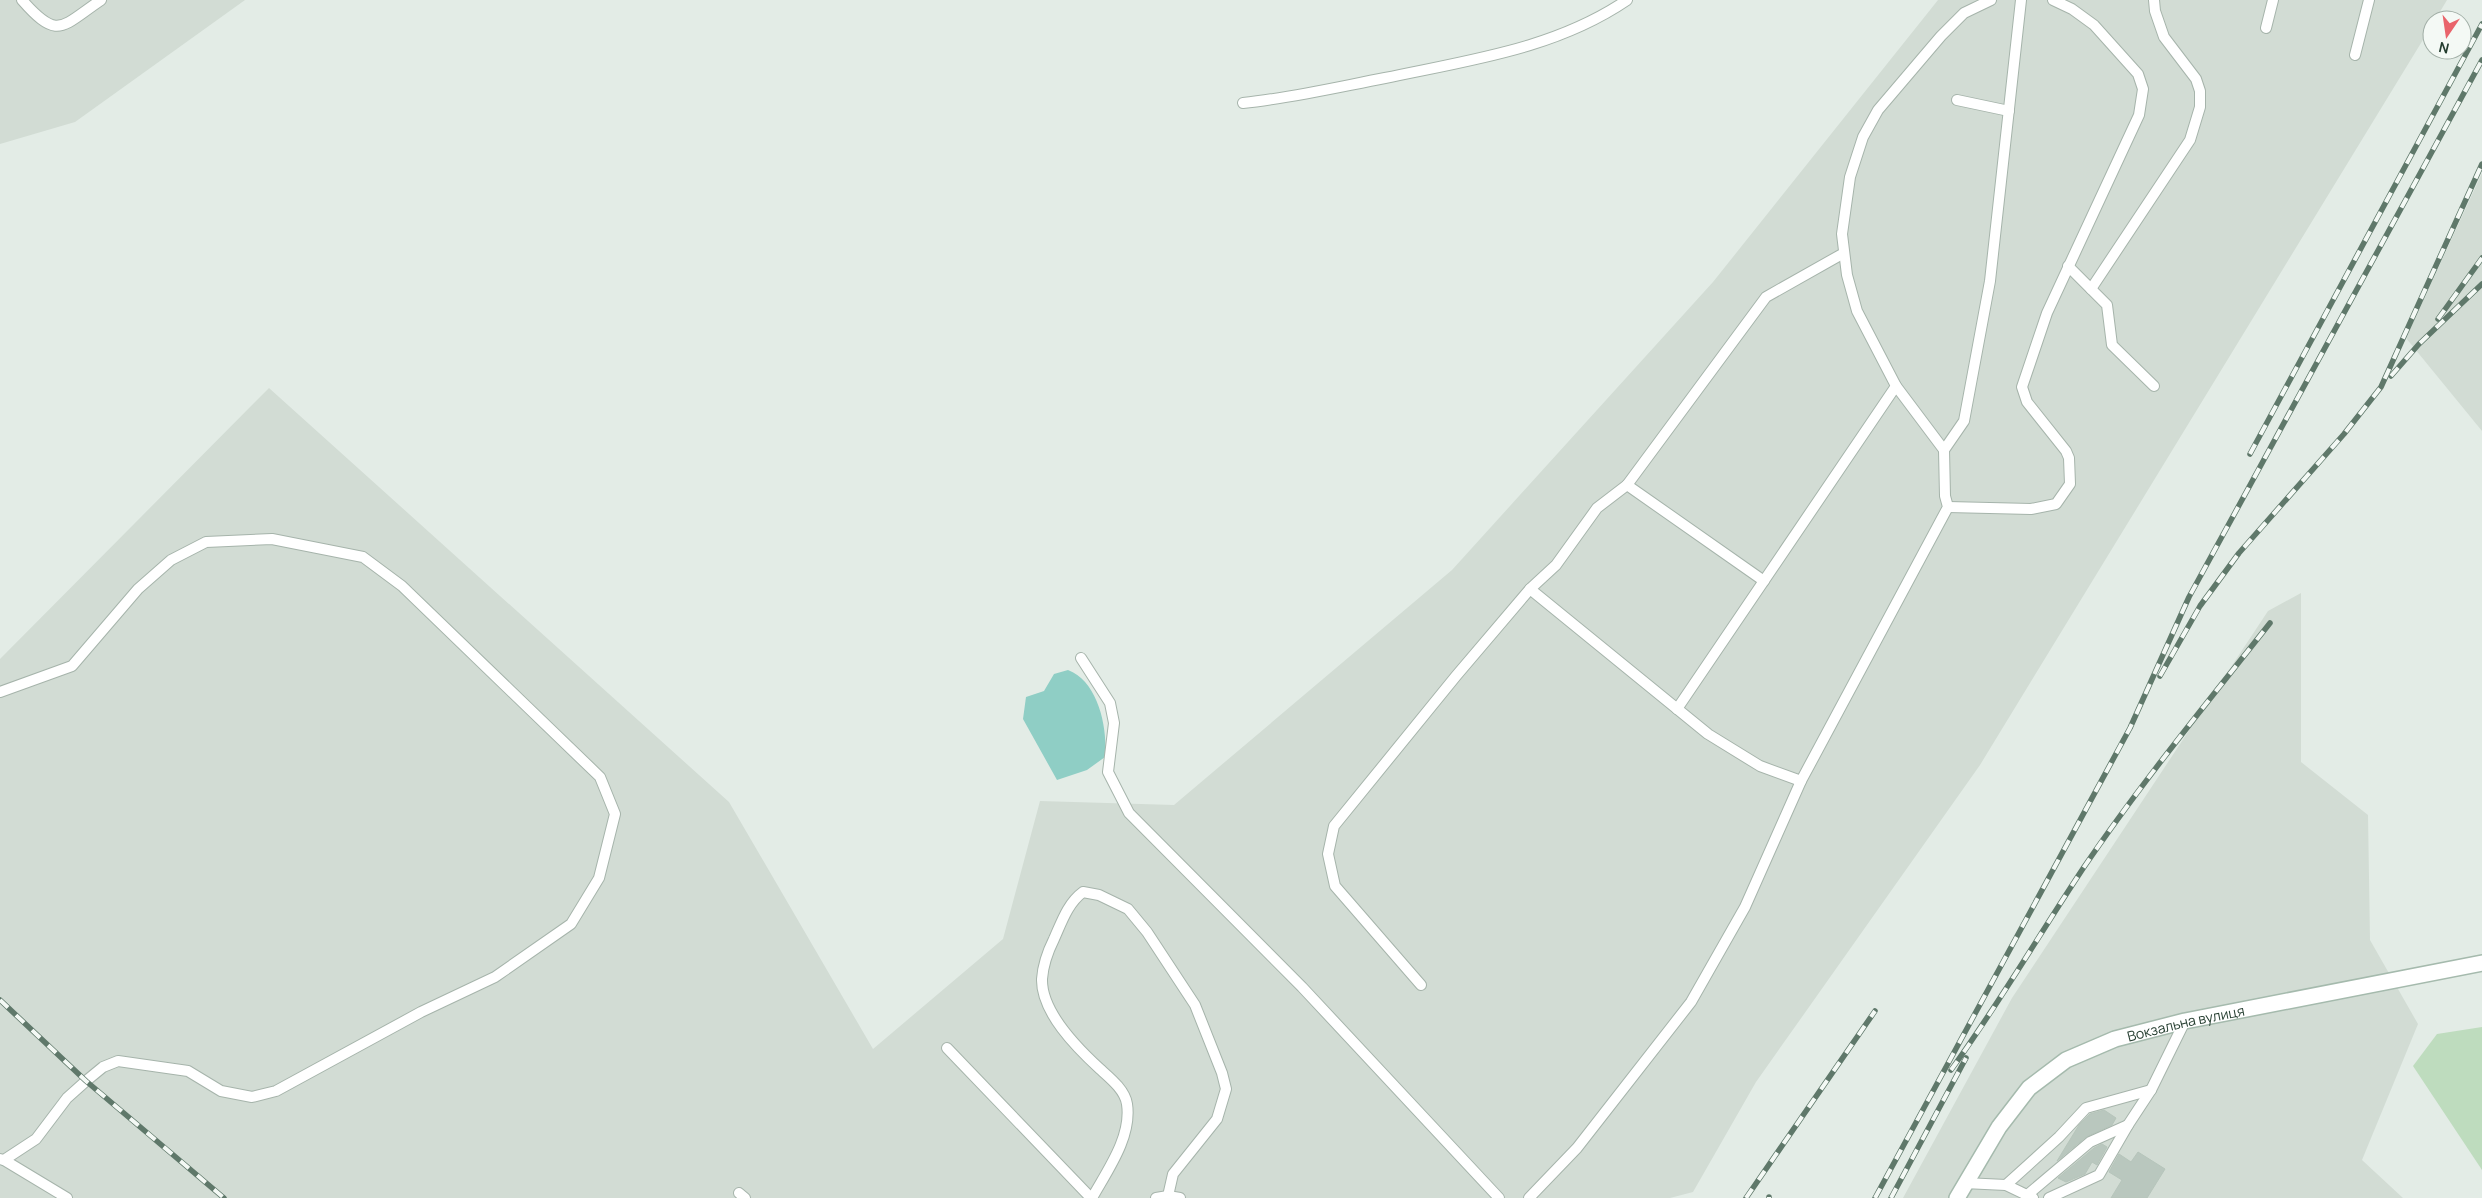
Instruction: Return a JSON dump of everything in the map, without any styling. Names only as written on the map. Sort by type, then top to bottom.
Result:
[{"type":"main road","name":"Вокзальна вулиця","points":[[1957,1198],[1964,1183],[1999,1127],[2029,1088],[2066,1060],[2115,1039],[2185,1021],[2482,963]]},
{"type":"lane","points":[[22,0],[42,22],[58,26],[68,22],[101,0]]},
{"type":"lane","points":[[1243,103],[1288,98],[1513,50],[1563,35],[1602,17],[1627,0]]},
{"type":"lane","points":[[1944,450],[1896,386],[1857,311],[1847,275],[1842,234],[1850,177],[1863,137],[1878,110],[1964,12],[1991,0]]},
{"type":"lane","points":[[1529,1198],[1577,1148],[1691,1002],[1745,907],[1801,781],[1948,507],[1945,496],[1944,450],[1964,420],[1990,281],[2022,0]]},
{"type":"lane","points":[[1948,507],[2031,510],[2056,504],[2070,484],[2071,471],[2066,450],[2028,402],[2022,387],[2047,313],[2139,115],[2143,89],[2138,74],[2094,25],[2072,9],[2053,0]]},
{"type":"lane","points":[[2091,289],[2190,140],[2200,107],[2200,91],[2196,79],[2164,37],[2155,11],[2154,0]]},
{"type":"lane","points":[[2266,28],[2273,0]]},
{"type":"lane","points":[[2355,55],[2369,0]]},
{"type":"lane","points":[[1957,100],[2009,110]]},
{"type":"lane","points":[[1421,985],[1335,886],[1328,854],[1334,826],[1449,684],[1530,589],[1556,565],[1597,508],[1627,484],[1766,297],[1844,253]]},
{"type":"lane","points":[[2068,266],[2107,305],[2112,346],[2154,386]]},
{"type":"lane","points":[[1677,709],[1896,386]]},
{"type":"lane","points":[[1627,484],[1764,581]]},
{"type":"lane","points":[[0,692],[72,666],[138,589],[171,560],[206,542],[272,539],[363,557],[402,586],[600,777],[615,814],[599,878],[571,924],[495,977],[421,1012],[276,1092],[252,1097],[221,1091],[188,1071],[118,1061],[104,1067],[67,1098],[36,1139],[2,1159],[67,1198]]},
{"type":"lane","points":[[1530,589],[1708,734],[1760,766],[1801,781]]},
{"type":"lane","points":[[1081,658],[1110,703],[1114,723],[1108,772],[1129,813],[1302,987],[1499,1198]]},
{"type":"lane","points":[[947,1048],[1091,1198],[1116,1154],[1128,1125],[1127,1102],[1116,1084],[1072,1043],[1047,1004],[1042,980],[1048,951],[1072,900],[1083,892],[1099,895],[1128,909],[1147,932],[1195,1005],[1222,1073],[1226,1089],[1218,1120],[1173,1174],[1168,1196]]},
{"type":"lane","points":[[2049,1198],[2099,1175],[2128,1124],[2152,1090],[2185,1021]]},
{"type":"lane","points":[[2006,1185],[2059,1137],[2086,1108],[2152,1090]]},
{"type":"lane","points":[[1964,1183],[2006,1185],[2030,1197],[2090,1142],[2128,1124]]},
{"type":"lane","points":[[1156,1198],[1168,1196],[1180,1198]]},
{"type":"shaded area","points":[[0,0],[245,0],[75,122],[0,144]]},
{"type":"shaded area","points":[[1938,0],[2447,0],[2441,10],[2422,10],[2422,41],[1980,765],[1756,1082],[1693,1192],[1670,1198],[0,1198],[0,659],[269,388],[729,802],[873,1049],[1003,939],[1040,801],[1174,805],[1452,570],[1713,282]]},
{"type":"shaded area","points":[[2482,173],[2482,431],[2406,338]]},
{"type":"shaded area","points":[[2301,593],[2301,762],[2368,815],[2370,940],[2418,1024],[2362,1160],[2403,1198],[1903,1198],[2012,998],[2268,611]]},
{"type":"green space","points":[[2482,1027],[2482,1170],[2413,1066],[2437,1034]]},
{"type":"water","points":[[1068,670],[1087,684],[1094,695],[1103,720],[1106,745],[1105,757],[1087,770],[1057,780],[1023,719],[1026,697],[1044,691],[1054,674]]},
{"type":"building","points":[[2104,1110],[2116,1118],[2112,1125],[2086,1137],[2057,1161],[2079,1125],[2090,1114]]},
{"type":"building","points":[[2102,1144],[2107,1147],[2097,1165],[2092,1162],[2085,1174],[2066,1182],[2058,1178],[2094,1148]]},
{"type":"building","points":[[2138,1152],[2165,1169],[2147,1198],[2111,1198],[2122,1180],[2109,1172],[2119,1154],[2131,1162]]},
{"type":"railway","points":[[2250,454],[2482,24]]},
{"type":"railway","points":[[1875,1198],[2130,728],[2189,597],[2482,60]]},
{"type":"railway","points":[[2160,676],[2200,606],[2239,553],[2344,434],[2381,387],[2482,164]]},
{"type":"railway","points":[[2438,319],[2482,258]]},
{"type":"railway","points":[[2391,376],[2419,344],[2482,284]]},
{"type":"railway","points":[[1951,1070],[2084,867],[2128,805],[2270,623]]},
{"type":"railway","points":[[0,1000],[86,1081],[224,1198]]},
{"type":"railway","points":[[1746,1198],[1875,1011]]},
{"type":"railway","points":[[1891,1198],[1966,1058]]}]
